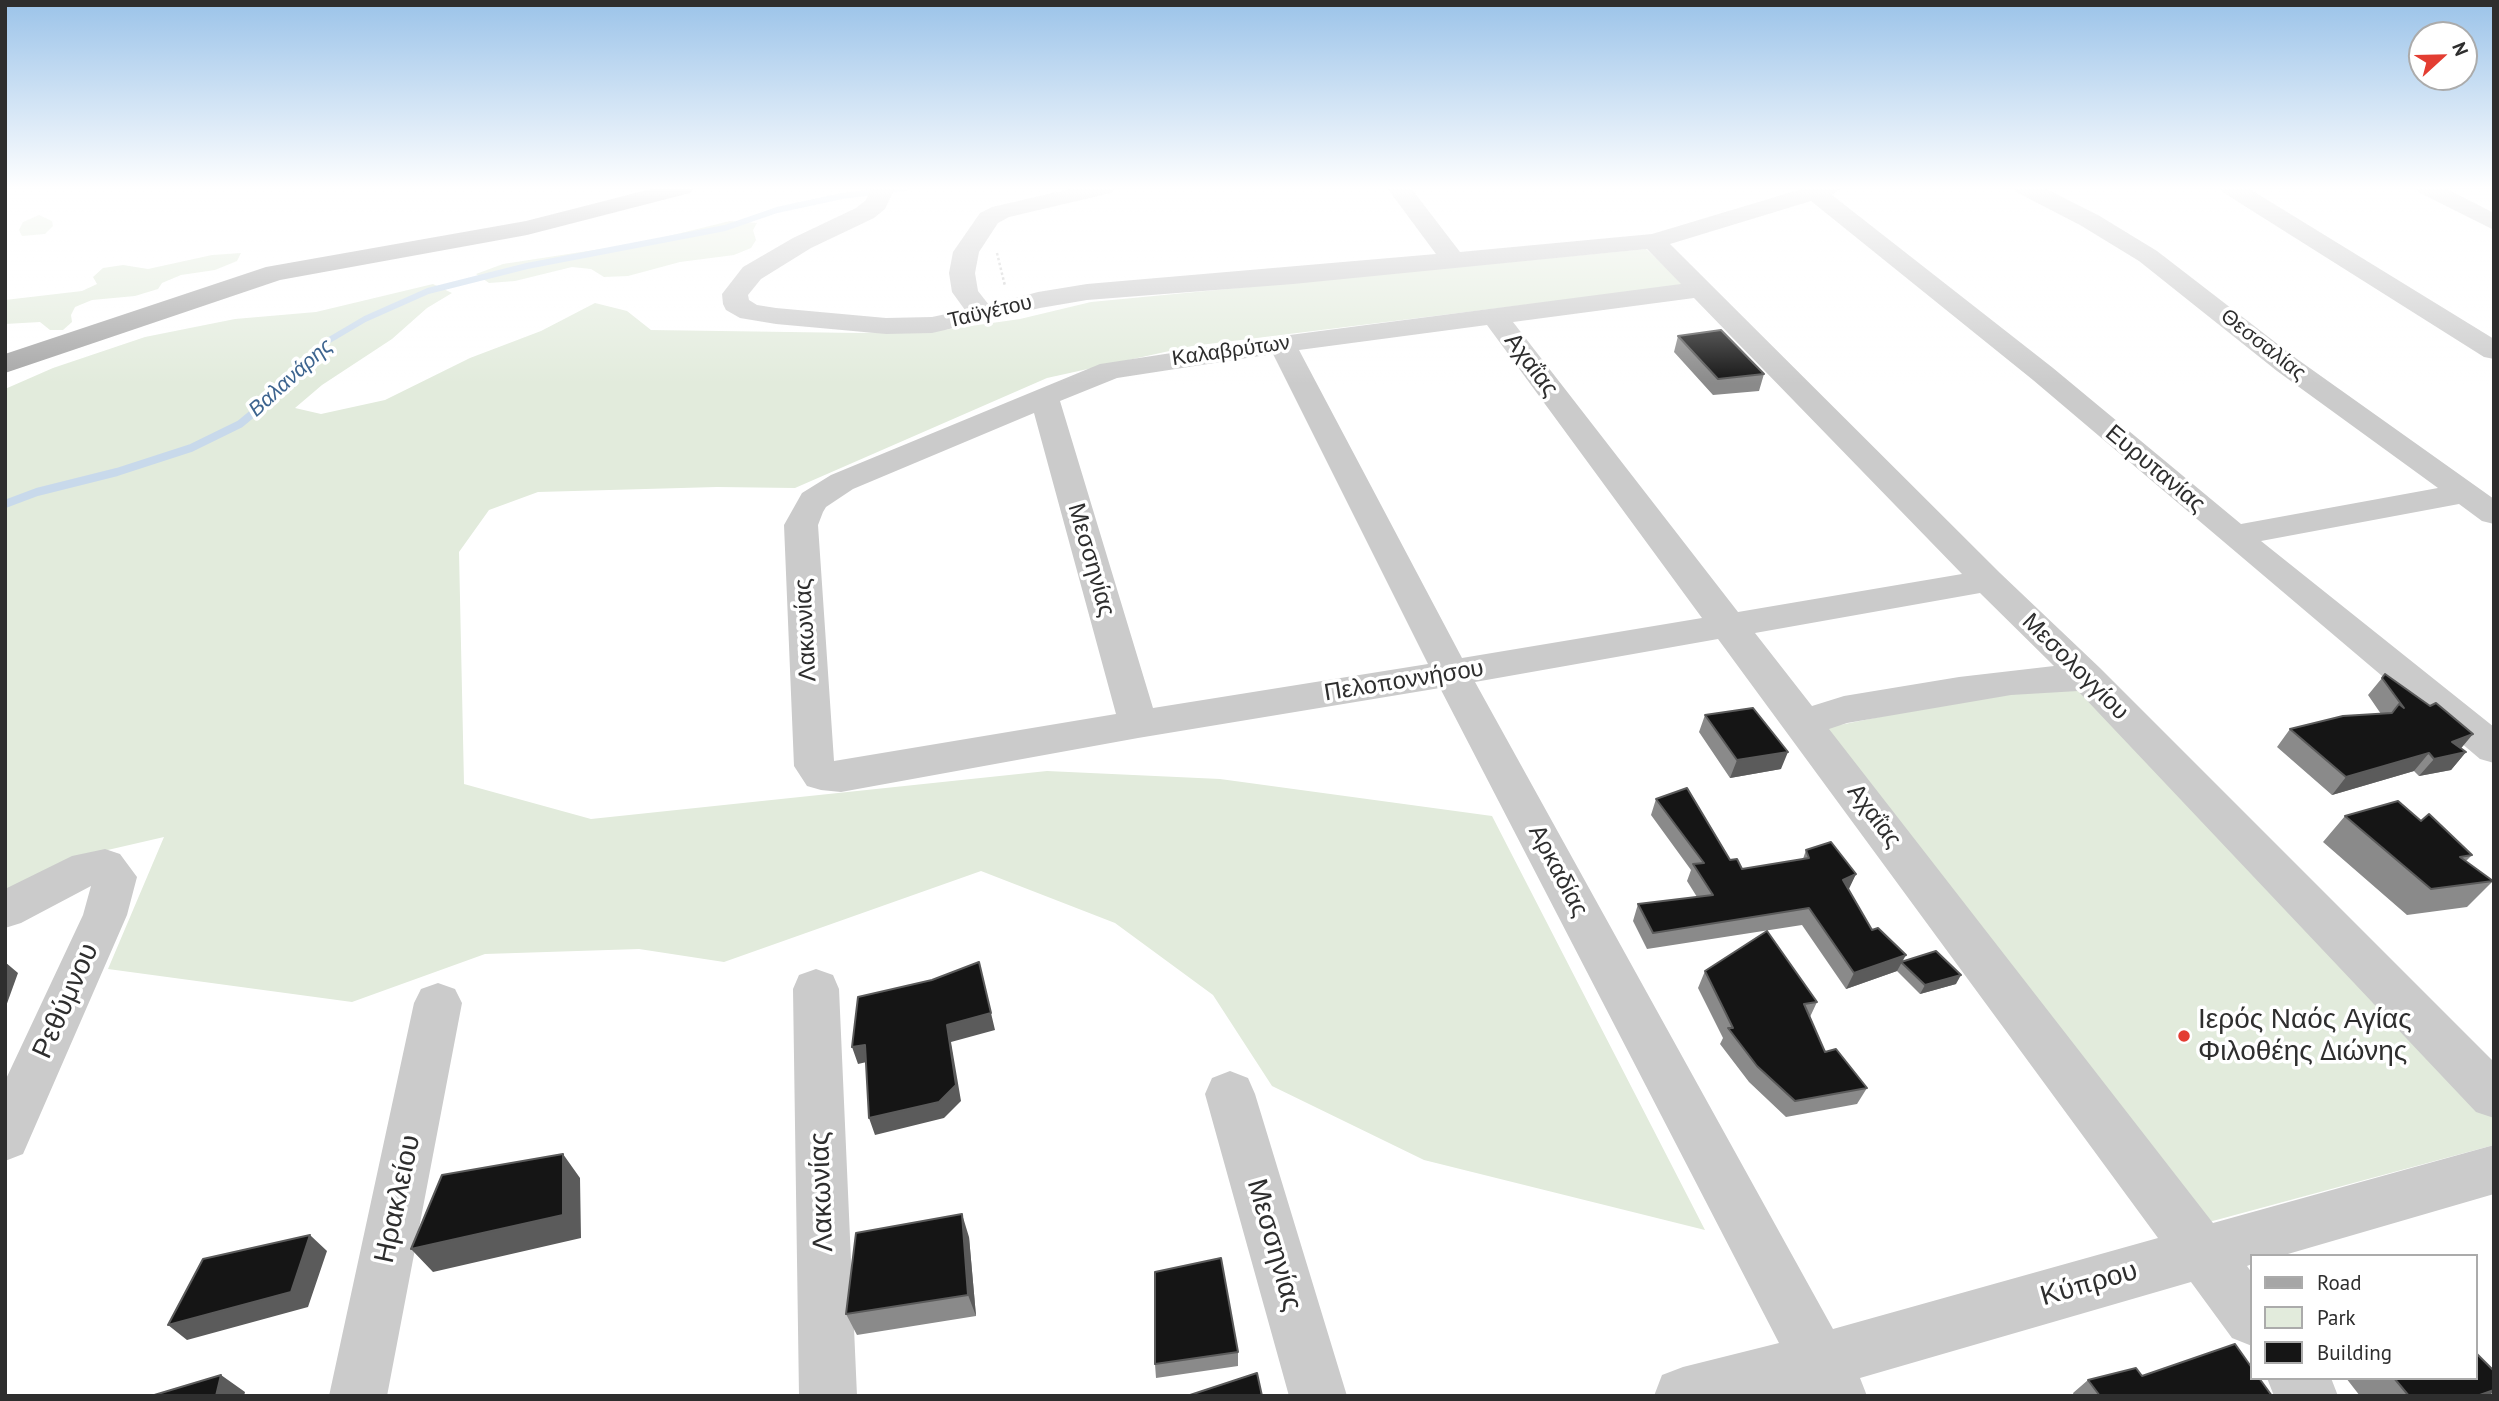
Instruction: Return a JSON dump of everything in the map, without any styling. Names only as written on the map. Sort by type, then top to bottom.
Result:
[{"type":"main road","points":[[5,364],[259,278],[377,253]]},
{"type":"street","name":"Ταϋγέτου","points":[[785,253],[752,273],[734,293],[736,304],[750,312],[776,316],[886,326],[932,325],[1087,292],[1523,253]]},
{"type":"street","points":[[965,253],[962,273],[965,292],[983,315]]},
{"type":"street","points":[[1449,253],[1453,260]]},
{"type":"street","name":"Μεσολογγίου","points":[[1666,253],[1988,581],[2087,677],[2494,1096]]},
{"type":"street","name":"Ευρυτανίας","points":[[1897,253],[2234,536],[2494,749]]},
{"type":"street","name":"Θεσσαλίας","points":[[2142,253],[2287,365],[2494,514]]},
{"type":"street","points":[[2337,253],[2494,351]]},
{"type":"street","name":"Καλαβρύτων","points":[[801,526],[814,500],[842,482],[1110,370],[1282,344],[1703,289]]},
{"type":"street","name":"Αχαΐας","points":[[1494,316],[2205,1251],[2250,1315]]},
{"type":"street","name":"Αρκαδίας","points":[[1282,344],[1451,673],[1830,1378]]},
{"type":"street","name":"Μεσσηνίας","points":[[1044,396],[1138,724]]},
{"type":"street","points":[[2234,536],[2465,493]]},
{"type":"street","name":"Λακωνίας","points":[[801,526],[813,754],[814,766],[821,775]]},
{"type":"street","name":"Πελοποννήσου","points":[[821,775],[841,777],[1138,724],[1988,581]]},
{"type":"street","points":[[1802,723],[1844,710],[1959,690],[2011,682],[2087,677]]},
{"type":"street","name":"Ρεθύμνου","points":[[5,909],[87,868],[105,866],[115,877],[104,915],[5,1137]]},
{"type":"street","name":"Λακωνίας","points":[[817,989],[828,1396]]},
{"type":"street","name":"Ηρακλείου","points":[[358,1396],[438,1003]]},
{"type":"street","name":"Μεσσηνίας","points":[[1230,1094],[1318,1396]]},
{"type":"street","name":"Κύπρου","points":[[1683,1396],[1830,1378],[2205,1251],[2494,1169]]},
{"type":"street","points":[[2297,1380],[2309,1396]]},
{"type":"path","points":[[997,253],[1010,307]]},
{"type":"green space","points":[[241,253],[237,261],[215,270],[181,275],[162,283],[158,289],[135,296],[92,300],[75,307],[71,315],[72,322],[63,330],[50,330],[40,322],[5,324],[5,300],[82,291],[97,284],[93,277],[103,268],[123,265],[148,269],[212,255]]},
{"type":"green space","points":[[572,253],[738,253],[680,262],[628,276],[604,277],[591,269],[572,267],[515,281],[489,283],[476,274],[503,264]]},
{"type":"green space","points":[[1600,253],[1651,253],[1685,285],[1192,346],[1047,378],[795,488],[717,487],[538,492],[489,510],[459,552],[464,784],[591,819],[1047,771],[1220,779],[1492,816],[1705,1230],[1424,1160],[1272,1086],[1213,995],[1115,923],[981,871],[724,962],[639,949],[485,954],[352,1002],[108,969],[164,837],[99,852],[5,896],[5,389],[53,368],[145,337],[235,319],[316,312],[433,284],[452,293],[427,308],[392,339],[322,385],[295,408],[321,414],[385,400],[470,358],[541,331],[595,303],[627,311],[651,330],[859,333],[943,330],[1020,319],[1091,302]]},
{"type":"green space","points":[[2072,678],[2494,1119],[2494,1145],[2209,1222],[1825,728]]},
{"type":"building","points":[[1721,330],[1764,374],[1718,379],[1678,336]]},
{"type":"building","points":[[2385,674],[2430,706],[2436,703],[2473,734],[2452,742],[2466,752],[2434,759],[2429,753],[2346,777],[2290,729],[2343,716],[2392,713],[2399,704],[2404,708],[2382,678]]},
{"type":"building","points":[[1753,708],[1788,752],[1737,760],[1705,715]]},
{"type":"building","points":[[1687,788],[1730,860],[1737,859],[1742,869],[1809,858],[1806,850],[1831,842],[1856,874],[1843,880],[1872,930],[1878,928],[1906,955],[1854,973],[1809,908],[1653,933],[1638,904],[1713,895],[1693,864],[1704,863],[1656,799]]},
{"type":"building","points":[[2398,801],[2421,821],[2429,814],[2472,855],[2460,857],[2493,881],[2431,889],[2345,816]]},
{"type":"building","points":[[1767,931],[1817,1002],[1804,1004],[1825,1052],[1836,1049],[1867,1088],[1795,1101],[1757,1066],[1728,1028],[1733,1028],[1705,971]]},
{"type":"building","points":[[1936,951],[1961,975],[1925,985],[1901,962]]},
{"type":"building","points":[[979,962],[991,1013],[947,1025],[956,1085],[939,1102],[869,1118],[865,1045],[852,1047],[858,997],[932,980]]},
{"type":"building","points":[[563,1154],[563,1215],[411,1249],[442,1175]]},
{"type":"building","points":[[962,1214],[968,1295],[846,1314],[856,1233]]},
{"type":"building","points":[[310,1235],[291,1292],[168,1325],[203,1259]]},
{"type":"building","points":[[1221,1258],[1238,1352],[1155,1364],[1155,1272]]},
{"type":"building","points":[[2235,1344],[2250,1365],[2250,1380],[2260,1380],[2272,1396],[2100,1396],[2088,1380],[2136,1368],[2142,1376]]},
{"type":"building","points":[[2478,1355],[2494,1371],[2494,1390],[2477,1396],[2409,1396],[2396,1380],[2478,1380]]},
{"type":"building","points":[[1257,1373],[1262,1396],[1187,1396]]},
{"type":"building","points":[[221,1375],[216,1396],[151,1396]]},
{"type":"waterway","name":"Βαλανάρης","points":[[273,397],[296,378],[326,342],[365,319],[428,291],[527,266],[593,253]]},
{"type":"waterway","name":"Βαλανάρης","points":[[5,504],[37,492],[117,472],[191,448],[240,424],[275,395]]},
{"type":"place","name":"Ιερός Ναός Αγίας Φιλοθέης Διώνης","points":[[2184,1036]]}]
